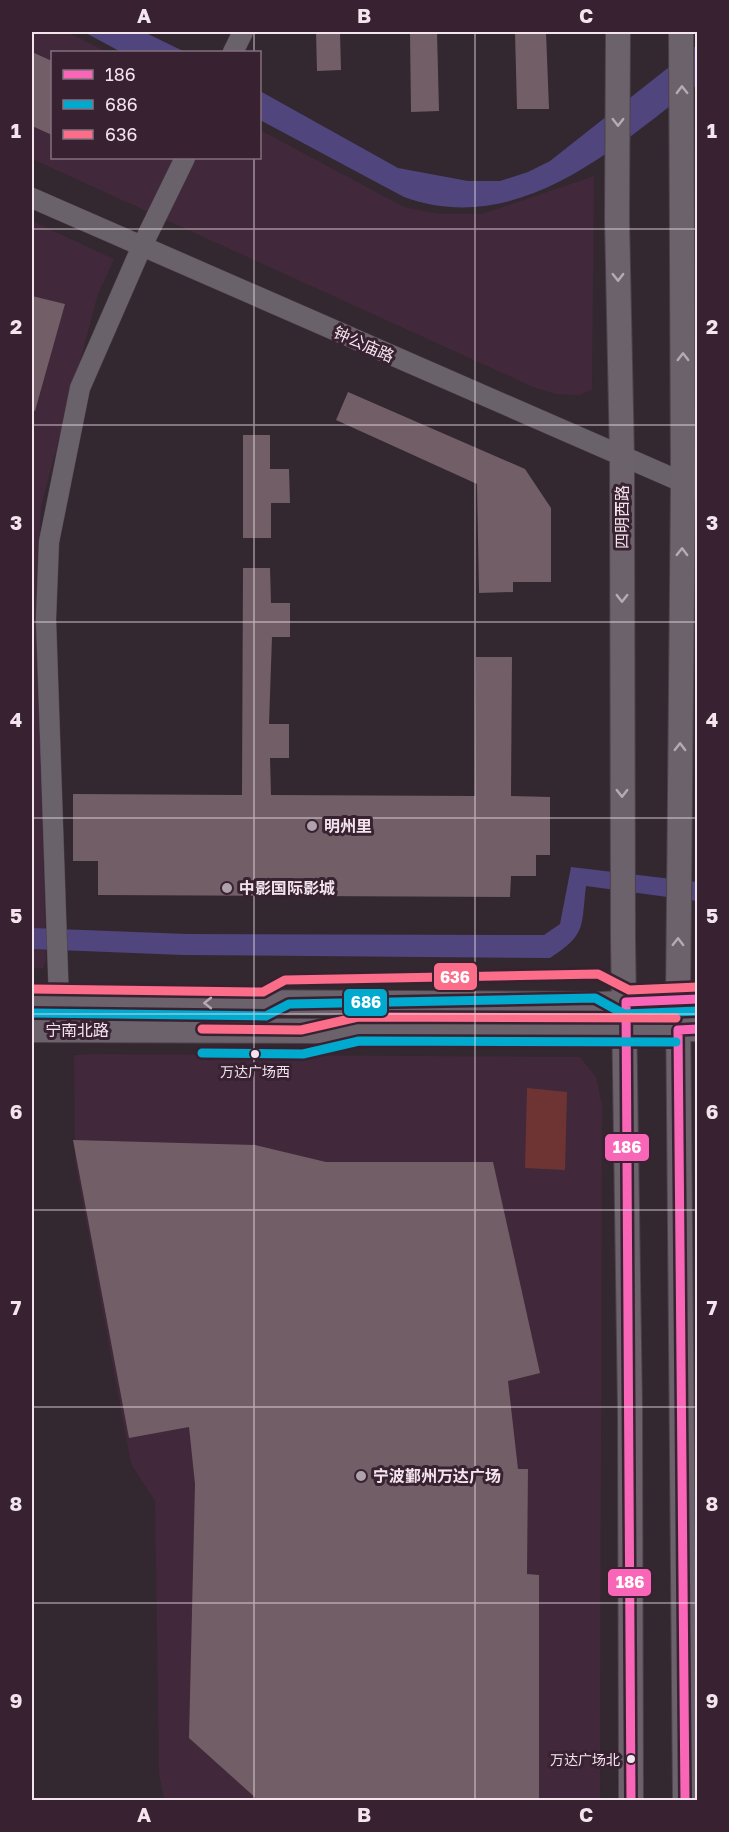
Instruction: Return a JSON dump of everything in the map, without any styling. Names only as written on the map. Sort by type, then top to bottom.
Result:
[{"type":"main road","name":"四明西路","points":[[618,32],[617,219],[622,457],[623,939],[626,1002],[631,1800]]},
{"type":"main road","points":[[681,32],[690,486],[689,1488],[684,1800]]},
{"type":"main road","name":"宁南北路","points":[[32,1001],[626,1002],[688,999]]},
{"type":"main road","name":"宁南北路","points":[[32,1030],[626,1031],[688,1029]]},
{"type":"street","points":[[234,51],[243,32]]},
{"type":"street","points":[[59,1002],[46,619],[49,542],[80,388],[142,246],[185,159]]},
{"type":"street","name":"钟公庙路","points":[[32,198],[690,486]]},
{"type":"shaded area","points":[[32,32],[67,32],[105,51],[51,51],[51,159],[261,159],[261,131],[404,207],[439,214],[482,214],[594,176],[592,390],[580,395],[555,394],[533,387],[32,159]]},
{"type":"shaded area","points":[[84,32],[144,32],[183,51],[119,51]]},
{"type":"shaded area","points":[[697,45],[697,85],[632,135],[598,159],[562,180],[524,196],[486,206],[446,207],[404,197],[261,121],[261,92],[398,168],[468,181],[500,181],[528,172],[550,161]]},
{"type":"shaded area","points":[[32,221],[114,259],[98,294],[41,506],[37,635],[46,961],[43,968],[32,968]]},
{"type":"shaded area","points":[[571,867],[697,882],[697,901],[586,886],[580,928],[571,942],[550,958],[183,955],[32,949],[32,928],[187,934],[544,935],[560,924]]},
{"type":"shaded area","name":"宁波鄞州万达广场","points":[[74,1055],[580,1057],[596,1077],[602,1105],[600,1800],[164,1800],[159,1773],[155,1501],[131,1464],[75,1161]]},
{"type":"shaded area","points":[[527,1088],[567,1092],[565,1170],[525,1168]]},
{"type":"building","points":[[316,32],[340,32],[341,70],[317,71]]},
{"type":"building","points":[[410,32],[437,32],[439,111],[411,112]]},
{"type":"building","points":[[515,32],[546,32],[549,109],[517,109]]},
{"type":"building","points":[[32,52],[51,61],[51,135],[32,126]]},
{"type":"building","points":[[32,296],[65,304],[35,411],[32,410]]},
{"type":"building","points":[[348,392],[525,469],[551,508],[551,582],[513,582],[513,592],[479,593],[477,484],[336,420]]},
{"type":"building","points":[[243,435],[270,435],[270,469],[289,469],[290,503],[271,503],[271,538],[243,538]]},
{"type":"building","name":"明州里","points":[[243,568],[270,568],[271,603],[290,603],[290,637],[272,637],[269,724],[289,724],[289,758],[270,758],[271,795],[475,796],[476,657],[512,657],[511,796],[550,797],[550,855],[536,855],[536,876],[511,876],[510,897],[98,895],[98,861],[73,861],[73,794],[242,795]]},
{"type":"building","name":"宁波鄞州万达广场","points":[[73,1140],[255,1145],[326,1162],[493,1162],[540,1373],[508,1381],[518,1469],[528,1469],[527,1574],[539,1575],[539,1800],[258,1800],[189,1738],[195,1484],[189,1427],[129,1438]]},
{"type":"transit line","name":"636","points":[[32,989],[263,992],[285,980],[598,974],[629,990],[698,987]]},
{"type":"transit line","name":"686","points":[[32,1013],[266,1016],[289,1004],[595,998],[624,1014],[698,1011]]},
{"type":"transit line","name":"186","points":[[631,1800],[626,1002],[698,999]]},
{"type":"transit line","name":"636","points":[[202,1029],[301,1030],[358,1017],[676,1018]]},
{"type":"transit line","name":"186","points":[[685,1800],[678,1030],[698,1029]]},
{"type":"transit line","name":"686","points":[[202,1053],[303,1054],[359,1041],[676,1042]]},
{"type":"place","name":"明州里","points":[[312,826]]},
{"type":"place","name":"中影国际影城","points":[[227,888]]},
{"type":"place","name":"万达广场西","points":[[255,1054]]},
{"type":"place","name":"宁波鄞州万达广场","points":[[361,1476]]},
{"type":"place","name":"万达广场北","points":[[631,1759]]}]
